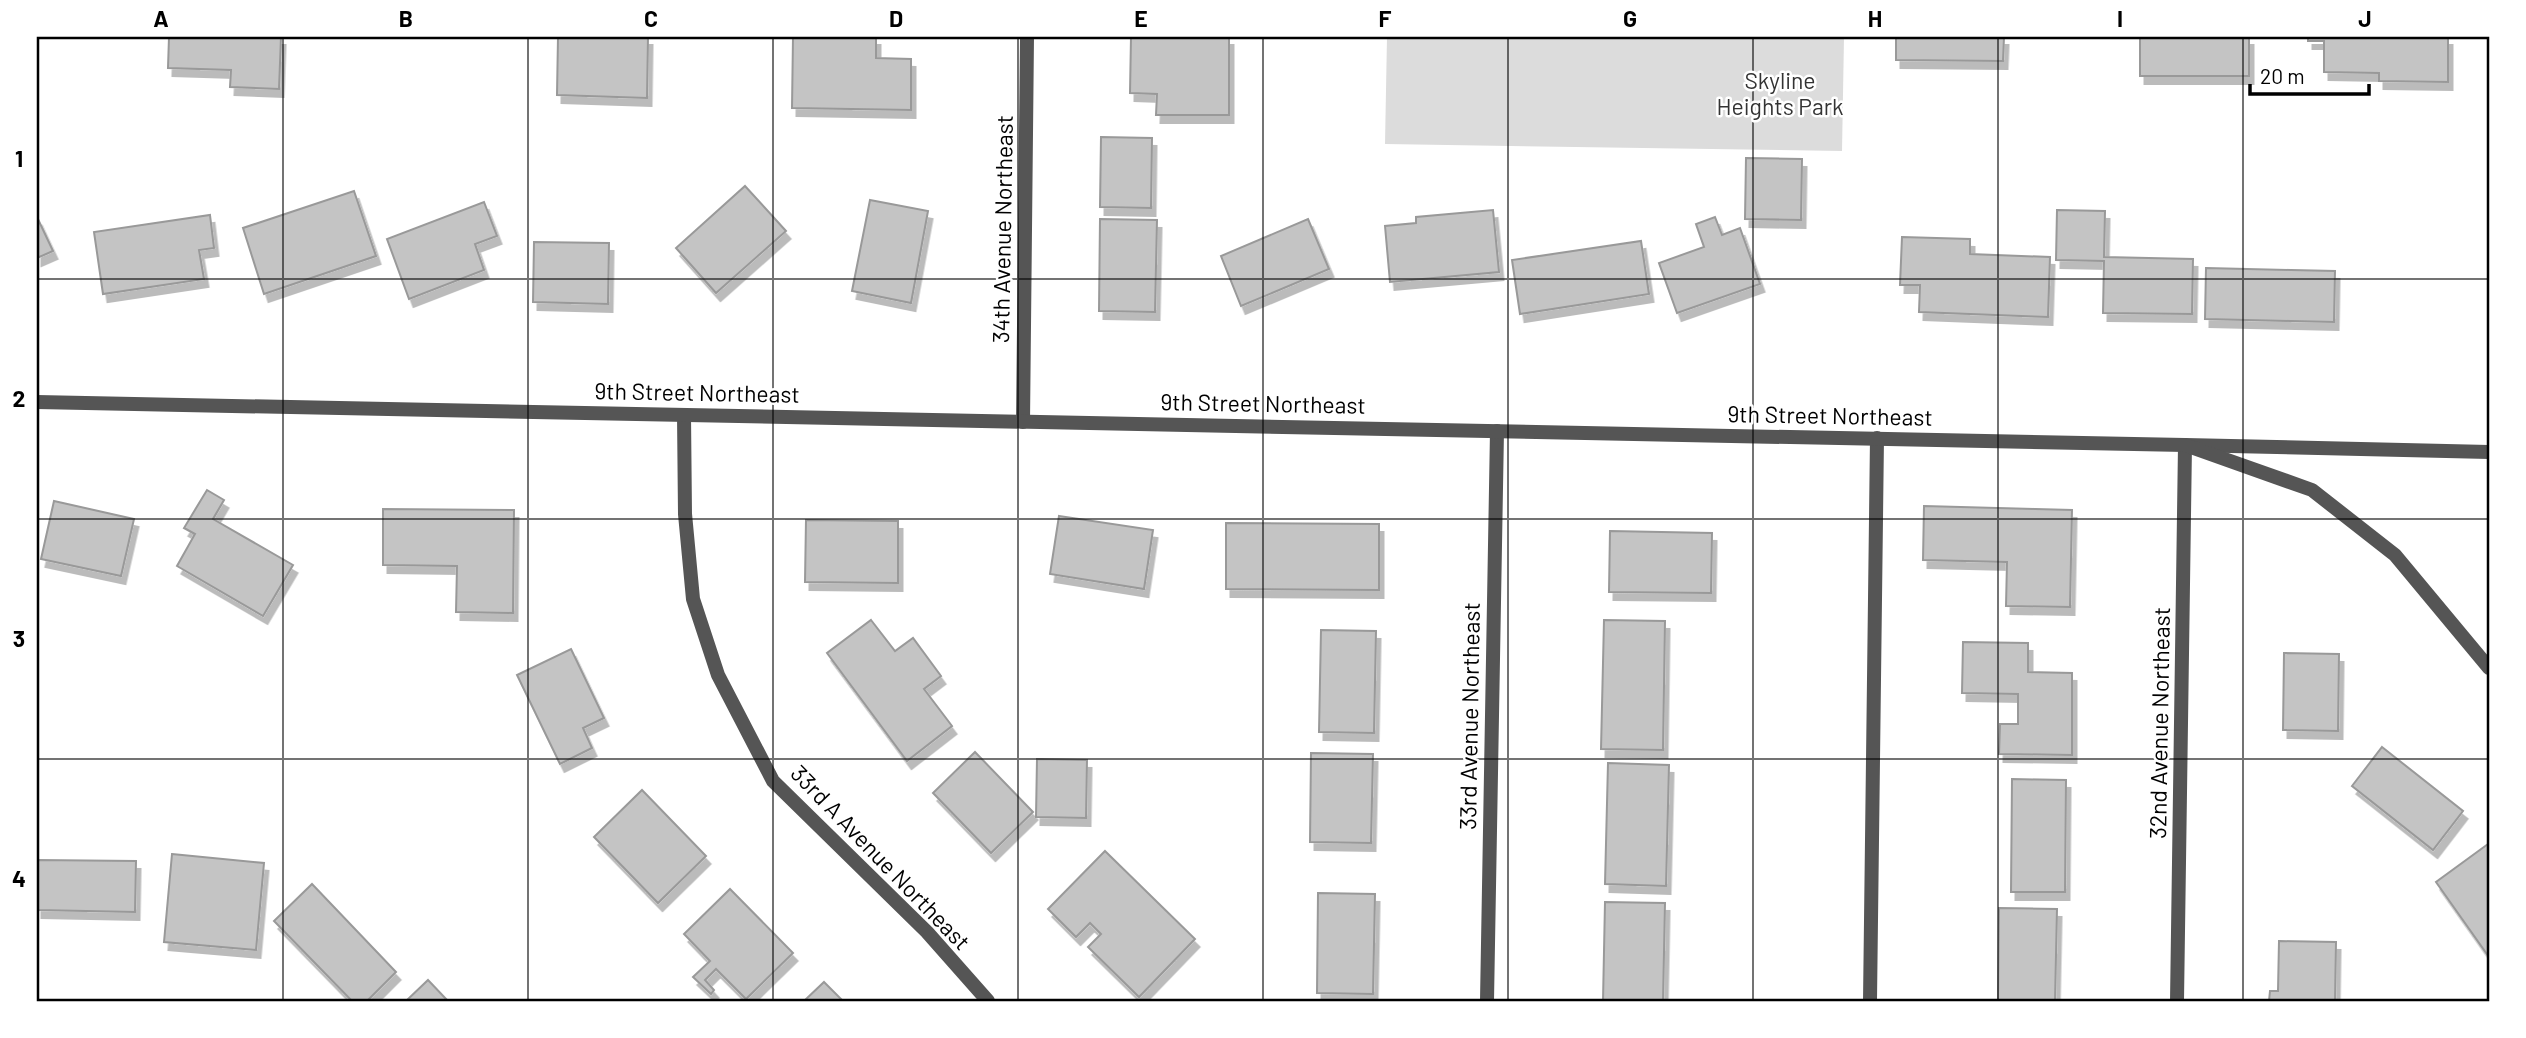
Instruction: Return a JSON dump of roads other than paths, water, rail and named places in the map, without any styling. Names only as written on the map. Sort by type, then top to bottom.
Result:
[{"type":"street","name":"34th Avenue Northeast","points":[[1023,422],[1027,37]]},
{"type":"street","name":"9th Street Northeast","points":[[37,402],[2489,452]]},
{"type":"street","name":"33rd A Avenue Northeast","points":[[684,415],[685,514],[693,599],[718,676],[773,781],[927,932],[988,1001]]},
{"type":"street","name":"33rd Avenue Northeast","points":[[1487,1001],[1497,431]]},
{"type":"street","points":[[1870,1001],[1877,438]]},
{"type":"street","points":[[2185,445],[2312,490],[2396,555],[2489,668]]},
{"type":"street","name":"32nd Avenue Northeast","points":[[2177,1001],[2185,445]]},
{"type":"park label","name":"Skyline Heights Park","points":[[1780,93]]}]
